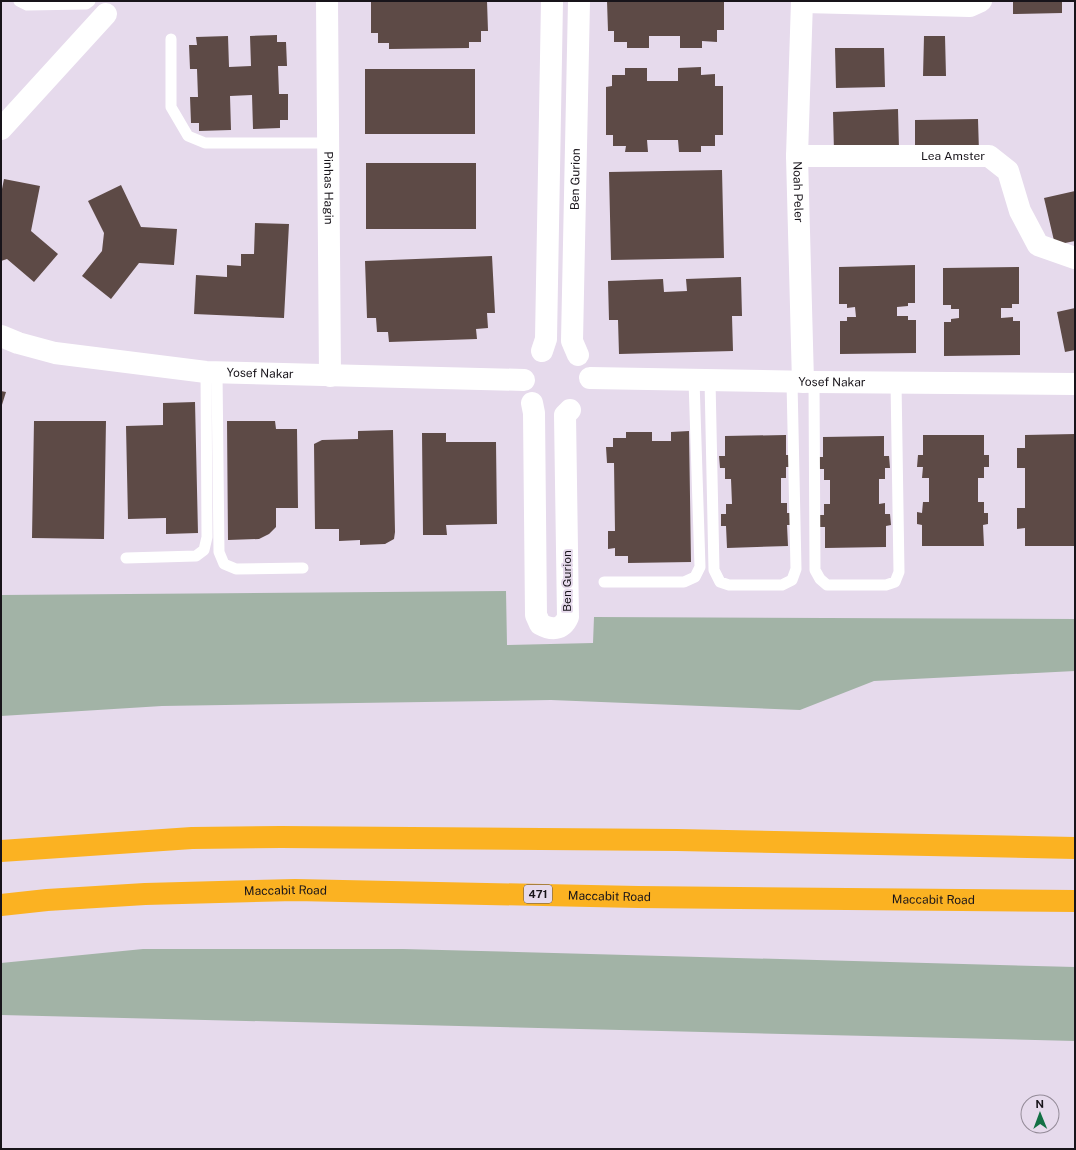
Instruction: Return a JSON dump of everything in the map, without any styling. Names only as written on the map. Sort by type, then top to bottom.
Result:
[{"type":"highway","points":[[1,850],[170,839],[280,837],[677,840],[1075,848]]},
{"type":"highway","name":"Maccabit Road","points":[[1,905],[47,900],[145,894],[295,890],[638,897],[1075,901]]},
{"type":"street","name":"Pinhas Hagin","points":[[327,1],[330,376]]},
{"type":"street","points":[[542,351],[546,339],[552,1]]},
{"type":"street","name":"Ben Gurion","points":[[578,355],[572,341],[579,1]]},
{"type":"street","points":[[802,1],[970,6],[980,1]]},
{"type":"street","name":"Noah Peler","points":[[802,1],[797,156],[803,382]]},
{"type":"street","points":[[1,129],[98,8]]},
{"type":"street","name":"Lea Amster","points":[[797,156],[990,156],[1008,171],[1020,211],[1038,245],[1075,258]]},
{"type":"street","name":"Yosef Nakar","points":[[1,336],[18,343],[55,353],[211,372],[524,380]]},
{"type":"street","points":[[551,348],[561,348],[578,355],[584,362],[590,378],[589,388],[579,405],[560,414],[550,413],[532,403],[524,388],[524,380],[529,363],[542,351],[551,348]]},
{"type":"street","name":"Yosef Nakar","points":[[590,378],[803,382],[1075,384]]},
{"type":"street","name":"Ben Gurion","points":[[532,403],[534,419],[536,615],[540,624],[549,629],[558,628],[565,624],[568,617],[565,415],[570,410]]},
{"type":"lane","points":[[19,1],[27,5],[86,4],[98,8]]},
{"type":"lane","points":[[171,39],[172,107],[188,136],[205,143],[328,143]]},
{"type":"lane","points":[[126,558],[196,556],[204,550],[207,537],[211,372]]},
{"type":"lane","points":[[211,372],[219,552],[224,564],[236,569],[303,568]]},
{"type":"lane","points":[[702,380],[714,570],[720,582],[729,585],[782,586],[792,580],[796,569],[803,382]]},
{"type":"lane","points":[[604,582],[684,582],[695,577],[700,567],[702,380]]},
{"type":"lane","points":[[803,382],[815,570],[820,580],[828,585],[886,585],[894,582],[899,572],[896,382]]},
{"type":"green space","points":[[506,591],[507,645],[593,643],[594,617],[1075,619],[1075,671],[874,681],[800,710],[551,700],[162,706],[1,716],[1,595]]},
{"type":"green space","points":[[143,949],[403,949],[1075,967],[1075,1041],[1,1015],[1,963]]},
{"type":"building","points":[[371,1],[487,1],[488,31],[481,31],[481,42],[469,42],[469,48],[389,49],[389,43],[378,43],[378,33],[371,33]]},
{"type":"building","points":[[607,1],[724,1],[724,30],[717,30],[717,42],[702,41],[702,48],[680,48],[680,36],[649,36],[649,48],[627,48],[627,42],[614,42],[614,31],[608,31]]},
{"type":"building","points":[[1013,1],[1062,1],[1062,13],[1013,14]]},
{"type":"building","points":[[277,35],[277,42],[286,42],[287,66],[278,66],[279,94],[288,94],[288,120],[280,120],[280,128],[253,129],[252,95],[230,96],[231,130],[199,131],[199,123],[191,123],[190,97],[198,97],[197,69],[190,69],[189,45],[197,45],[196,37],[228,36],[229,67],[251,66],[250,36]]},
{"type":"building","points":[[924,36],[945,36],[946,76],[923,76]]},
{"type":"building","points":[[835,48],[884,48],[885,87],[836,88]]},
{"type":"building","points":[[701,67],[701,75],[715,74],[715,86],[723,86],[723,135],[715,135],[715,146],[701,146],[701,152],[679,152],[678,140],[647,140],[648,152],[625,152],[626,146],[613,146],[613,135],[606,135],[606,87],[612,86],[612,75],[625,75],[625,68],[647,68],[647,81],[678,81],[678,68]]},
{"type":"building","points":[[365,69],[475,69],[475,134],[365,134]]},
{"type":"building","points":[[898,109],[899,149],[834,152],[833,112]]},
{"type":"building","points":[[978,119],[979,152],[915,153],[915,120]]},
{"type":"building","points":[[366,163],[476,163],[476,229],[366,229]]},
{"type":"building","points":[[722,170],[724,258],[611,260],[609,172]]},
{"type":"building","points":[[4,179],[40,186],[31,231],[58,254],[34,282],[7,259],[1,261],[1,194]]},
{"type":"building","points":[[121,185],[141,227],[177,229],[174,265],[139,263],[111,299],[82,276],[102,251],[104,233],[88,201]]},
{"type":"building","points":[[1075,191],[1075,241],[1055,245],[1044,198]]},
{"type":"building","points":[[255,223],[289,224],[284,318],[194,314],[196,275],[227,277],[227,265],[241,266],[241,254],[254,254]]},
{"type":"building","points":[[492,256],[495,313],[487,313],[488,328],[476,329],[477,339],[389,342],[388,332],[377,332],[376,318],[367,318],[365,261]]},
{"type":"building","points":[[915,265],[915,303],[908,303],[908,306],[897,307],[897,316],[908,316],[908,320],[916,320],[916,353],[840,354],[840,321],[847,321],[847,317],[856,317],[855,307],[847,308],[847,304],[839,304],[839,267]]},
{"type":"building","points":[[1019,267],[1019,304],[1012,304],[1012,308],[1001,308],[1001,318],[1013,317],[1013,321],[1020,321],[1020,355],[944,356],[944,322],[951,322],[951,319],[959,318],[959,309],[951,309],[951,305],[943,305],[943,268]]},
{"type":"building","points":[[741,277],[742,316],[732,316],[733,351],[619,354],[618,320],[609,320],[608,281],[663,279],[664,292],[687,291],[686,279]]},
{"type":"building","points":[[1075,308],[1075,350],[1065,352],[1057,312]]},
{"type":"building","points":[[1,391],[6,392],[1,408]]},
{"type":"building","points":[[195,402],[198,533],[166,534],[166,518],[128,519],[126,426],[163,425],[163,403]]},
{"type":"building","points":[[34,421],[106,421],[104,539],[32,538]]},
{"type":"building","points":[[227,421],[275,421],[276,429],[297,429],[298,508],[276,508],[276,527],[269,534],[259,539],[228,540]]},
{"type":"building","points":[[393,430],[394,539],[385,544],[360,545],[360,540],[339,541],[339,529],[315,529],[314,444],[322,440],[358,439],[358,431]]},
{"type":"building","points":[[689,431],[691,562],[628,563],[628,556],[615,556],[615,548],[608,549],[608,531],[615,531],[614,463],[607,463],[606,447],[613,447],[613,438],[626,438],[626,432],[652,432],[652,441],[671,441],[671,432]]},
{"type":"building","points":[[422,433],[446,433],[446,442],[496,442],[497,524],[446,525],[447,535],[423,535]]},
{"type":"building","points":[[1075,434],[1075,546],[1025,546],[1025,528],[1017,529],[1017,508],[1025,508],[1025,468],[1017,468],[1017,448],[1025,448],[1025,435]]},
{"type":"building","points":[[786,435],[786,455],[791,455],[791,467],[786,467],[786,478],[781,478],[781,503],[787,503],[787,513],[792,513],[792,525],[787,525],[788,546],[727,548],[726,526],[721,526],[721,514],[726,514],[726,504],[732,504],[731,479],[725,479],[725,468],[720,468],[719,456],[725,456],[725,436]]},
{"type":"building","points":[[923,435],[984,435],[984,455],[989,455],[989,467],[984,467],[984,478],[978,478],[978,502],[984,502],[984,513],[988,513],[988,524],[983,525],[984,546],[922,546],[922,525],[917,524],[917,512],[922,513],[923,502],[929,502],[929,478],[922,478],[923,467],[917,467],[918,455],[923,455]]},
{"type":"building","points":[[884,436],[884,456],[889,456],[890,468],[885,468],[885,479],[879,479],[879,504],[885,503],[885,514],[890,514],[891,525],[886,526],[886,547],[825,548],[825,527],[819,527],[819,515],[824,515],[824,504],[830,504],[830,480],[824,480],[824,469],[818,469],[818,457],[823,457],[823,437]]}]
